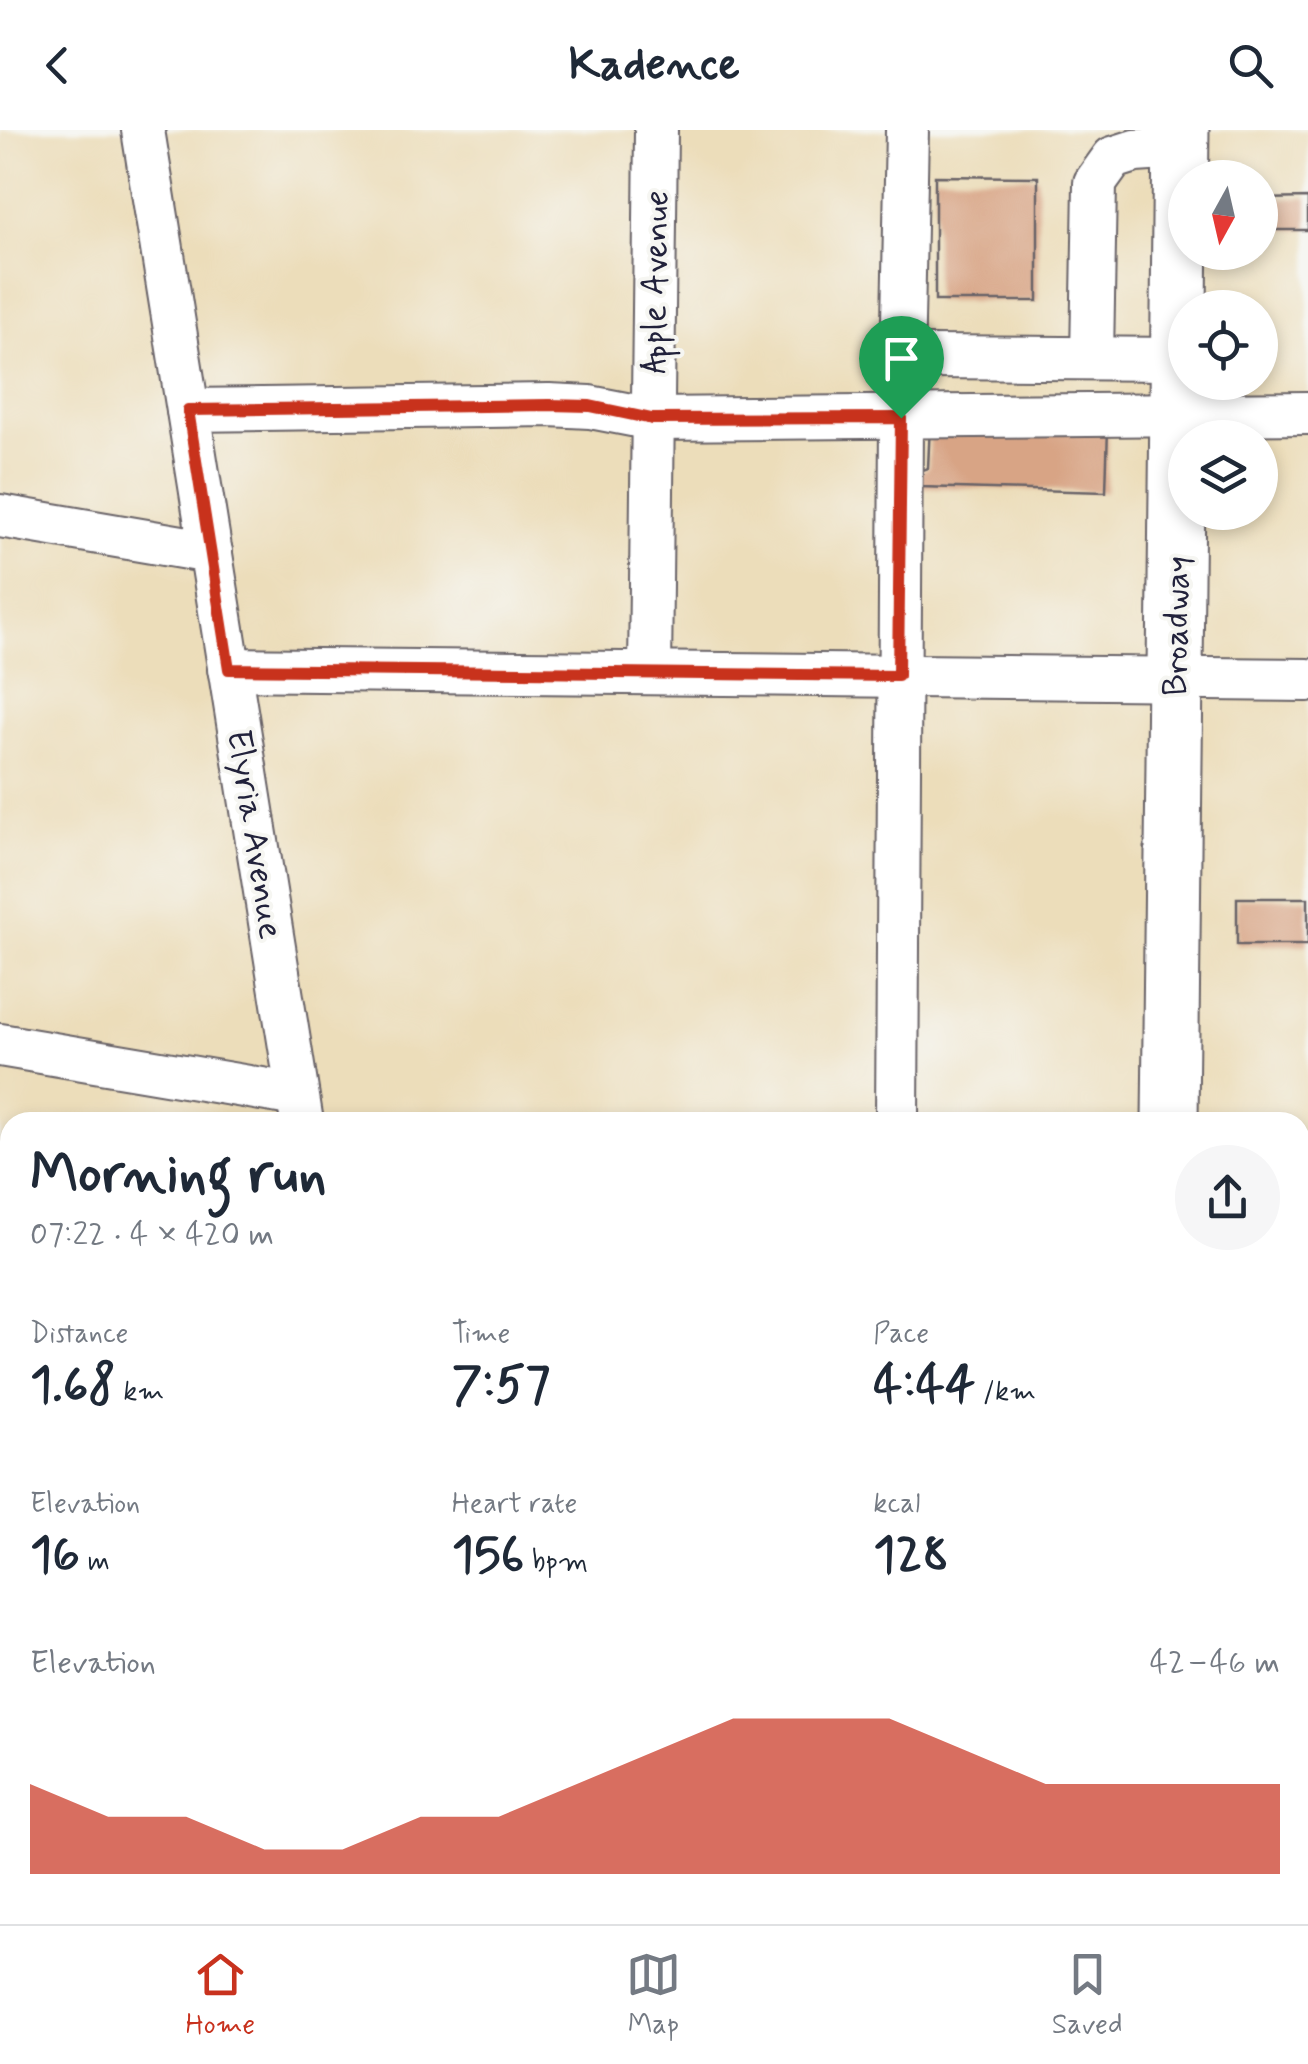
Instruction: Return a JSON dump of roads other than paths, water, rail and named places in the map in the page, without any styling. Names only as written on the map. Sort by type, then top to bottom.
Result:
[{"type":"main road","name":"Broadway","points":[[1179,290],[1181,139]]},
{"type":"main road","name":"Broadway","points":[[1170,1112],[1177,400]]},
{"type":"street","name":"Elyria Avenue","points":[[143,130],[300,1108]]},
{"type":"street","name":"Apple Avenue","points":[[650,673],[656,130]]},
{"type":"street","points":[[896,1112],[901,418],[908,130]]},
{"type":"street","points":[[1092,358],[1095,183],[1113,158],[1181,139]]},
{"type":"street","points":[[926,357],[1168,359]]},
{"type":"street","points":[[188,410],[549,405],[590,406],[652,419],[1308,413]]},
{"type":"street","points":[[0,516],[210,552]]},
{"type":"street","points":[[229,669],[1308,680]]},
{"type":"street","points":[[0,1045],[300,1108]]}]
